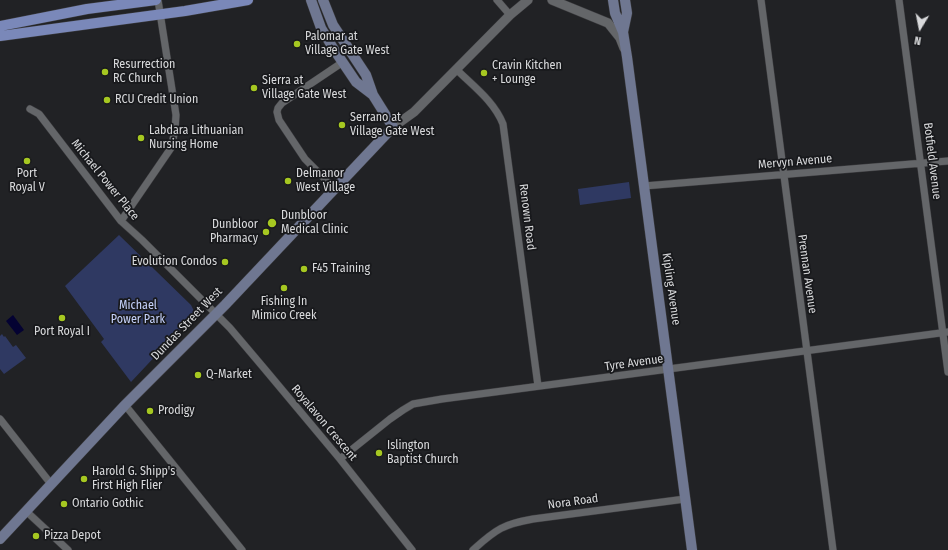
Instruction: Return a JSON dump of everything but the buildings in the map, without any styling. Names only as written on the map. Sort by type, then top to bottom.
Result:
[{"type":"main road","points":[[0,26],[109,6],[157,0]]},
{"type":"main road","points":[[0,36],[160,15],[248,0]]},
{"type":"main road","points":[[311,0],[321,28],[356,82],[373,95]]},
{"type":"main road","points":[[322,0],[336,30],[366,75],[373,95],[393,127]]},
{"type":"main road","name":"Kipling Avenue","points":[[613,0],[615,13],[623,32],[627,57],[692,550]]},
{"type":"main road","name":"Kipling Avenue","points":[[623,32],[627,13],[625,0]]},
{"type":"main road","name":"Dundas Street West","points":[[0,539],[27,512],[51,484],[125,405],[216,314],[393,127]]},
{"type":"street","points":[[121,221],[171,148],[176,130],[176,116],[157,0]]},
{"type":"street","points":[[497,0],[510,15]]},
{"type":"street","name":"Dundas Street West","points":[[393,127],[414,112],[510,15],[528,0]]},
{"type":"street","points":[[552,0],[608,23],[620,38],[627,57]]},
{"type":"street","name":"Prennan Avenue","points":[[761,0],[833,550]]},
{"type":"street","name":"Botfield Avenue","points":[[899,0],[945,332],[948,372]]},
{"type":"street","points":[[334,188],[305,160],[279,120],[277,112],[282,103],[343,62]]},
{"type":"street","name":"Renown Road","points":[[456,69],[498,111],[503,124],[538,386]]},
{"type":"street","name":"Michael Power Place","points":[[30,109],[39,114],[121,221],[216,314]]},
{"type":"street","name":"Mervyn Avenue","points":[[644,186],[948,161]]},
{"type":"street","name":"Royalavon Crescent","points":[[216,314],[263,367],[340,459],[412,550]]},
{"type":"street","name":"Tyre Avenue","points":[[340,459],[390,419],[413,404],[945,332]]},
{"type":"street","points":[[125,405],[242,550]]},
{"type":"street","points":[[0,420],[51,484]]},
{"type":"street","name":"Nora Road","points":[[473,550],[494,532],[510,524],[534,519],[685,499]]},
{"type":"street","points":[[27,512],[68,550]]},
{"type":"green space","points":[[629,182],[631,198],[580,205],[578,189]]},
{"type":"green space","name":"Michael Power Park","points":[[119,235],[191,305],[194,311],[192,317],[131,382],[101,342],[104,339],[65,286]]},
{"type":"green space","points":[[2,334],[13,347],[16,345],[26,358],[4,374],[0,369],[0,336]]},
{"type":"shaded area","points":[[13,315],[24,330],[17,335],[6,321]]},
{"type":"place","name":"Palomar at Village Gate West","points":[[297,44]]},
{"type":"place","name":"Resurrection RC Church","points":[[105,72]]},
{"type":"place","name":"Cravin Kitchen + Lounge","points":[[484,73]]},
{"type":"place","name":"Sierra at Village Gate West","points":[[254,88]]},
{"type":"place","name":"RCU Credit Union","points":[[107,100]]},
{"type":"place","name":"Serrano at Village Gate West","points":[[342,125]]},
{"type":"place","name":"Labdara Lithuanian Nursing Home","points":[[141,138]]},
{"type":"place","name":"Port Royal V","points":[[27,161]]},
{"type":"place","name":"Delmanor West Village","points":[[288,181]]},
{"type":"place","name":"Dunbloor Medical Clinic","points":[[272,223]]},
{"type":"place","name":"Dunbloor Pharmacy","points":[[266,232]]},
{"type":"place","name":"Evolution Condos","points":[[225,262]]},
{"type":"place","name":"F45 Training","points":[[304,269]]},
{"type":"place","name":"Fishing In Mimico Creek","points":[[284,288]]},
{"type":"place","name":"Port Royal I","points":[[62,318]]},
{"type":"place","name":"Q-Market","points":[[198,375]]},
{"type":"place","name":"Prodigy","points":[[150,411]]},
{"type":"place","name":"Islington Baptist Church","points":[[379,453]]},
{"type":"place","name":"Harold G. Shipp's First High Flier","points":[[84,479]]},
{"type":"place","name":"Ontario Gothic","points":[[64,504]]},
{"type":"place","name":"Pizza Depot","points":[[36,536]]}]
